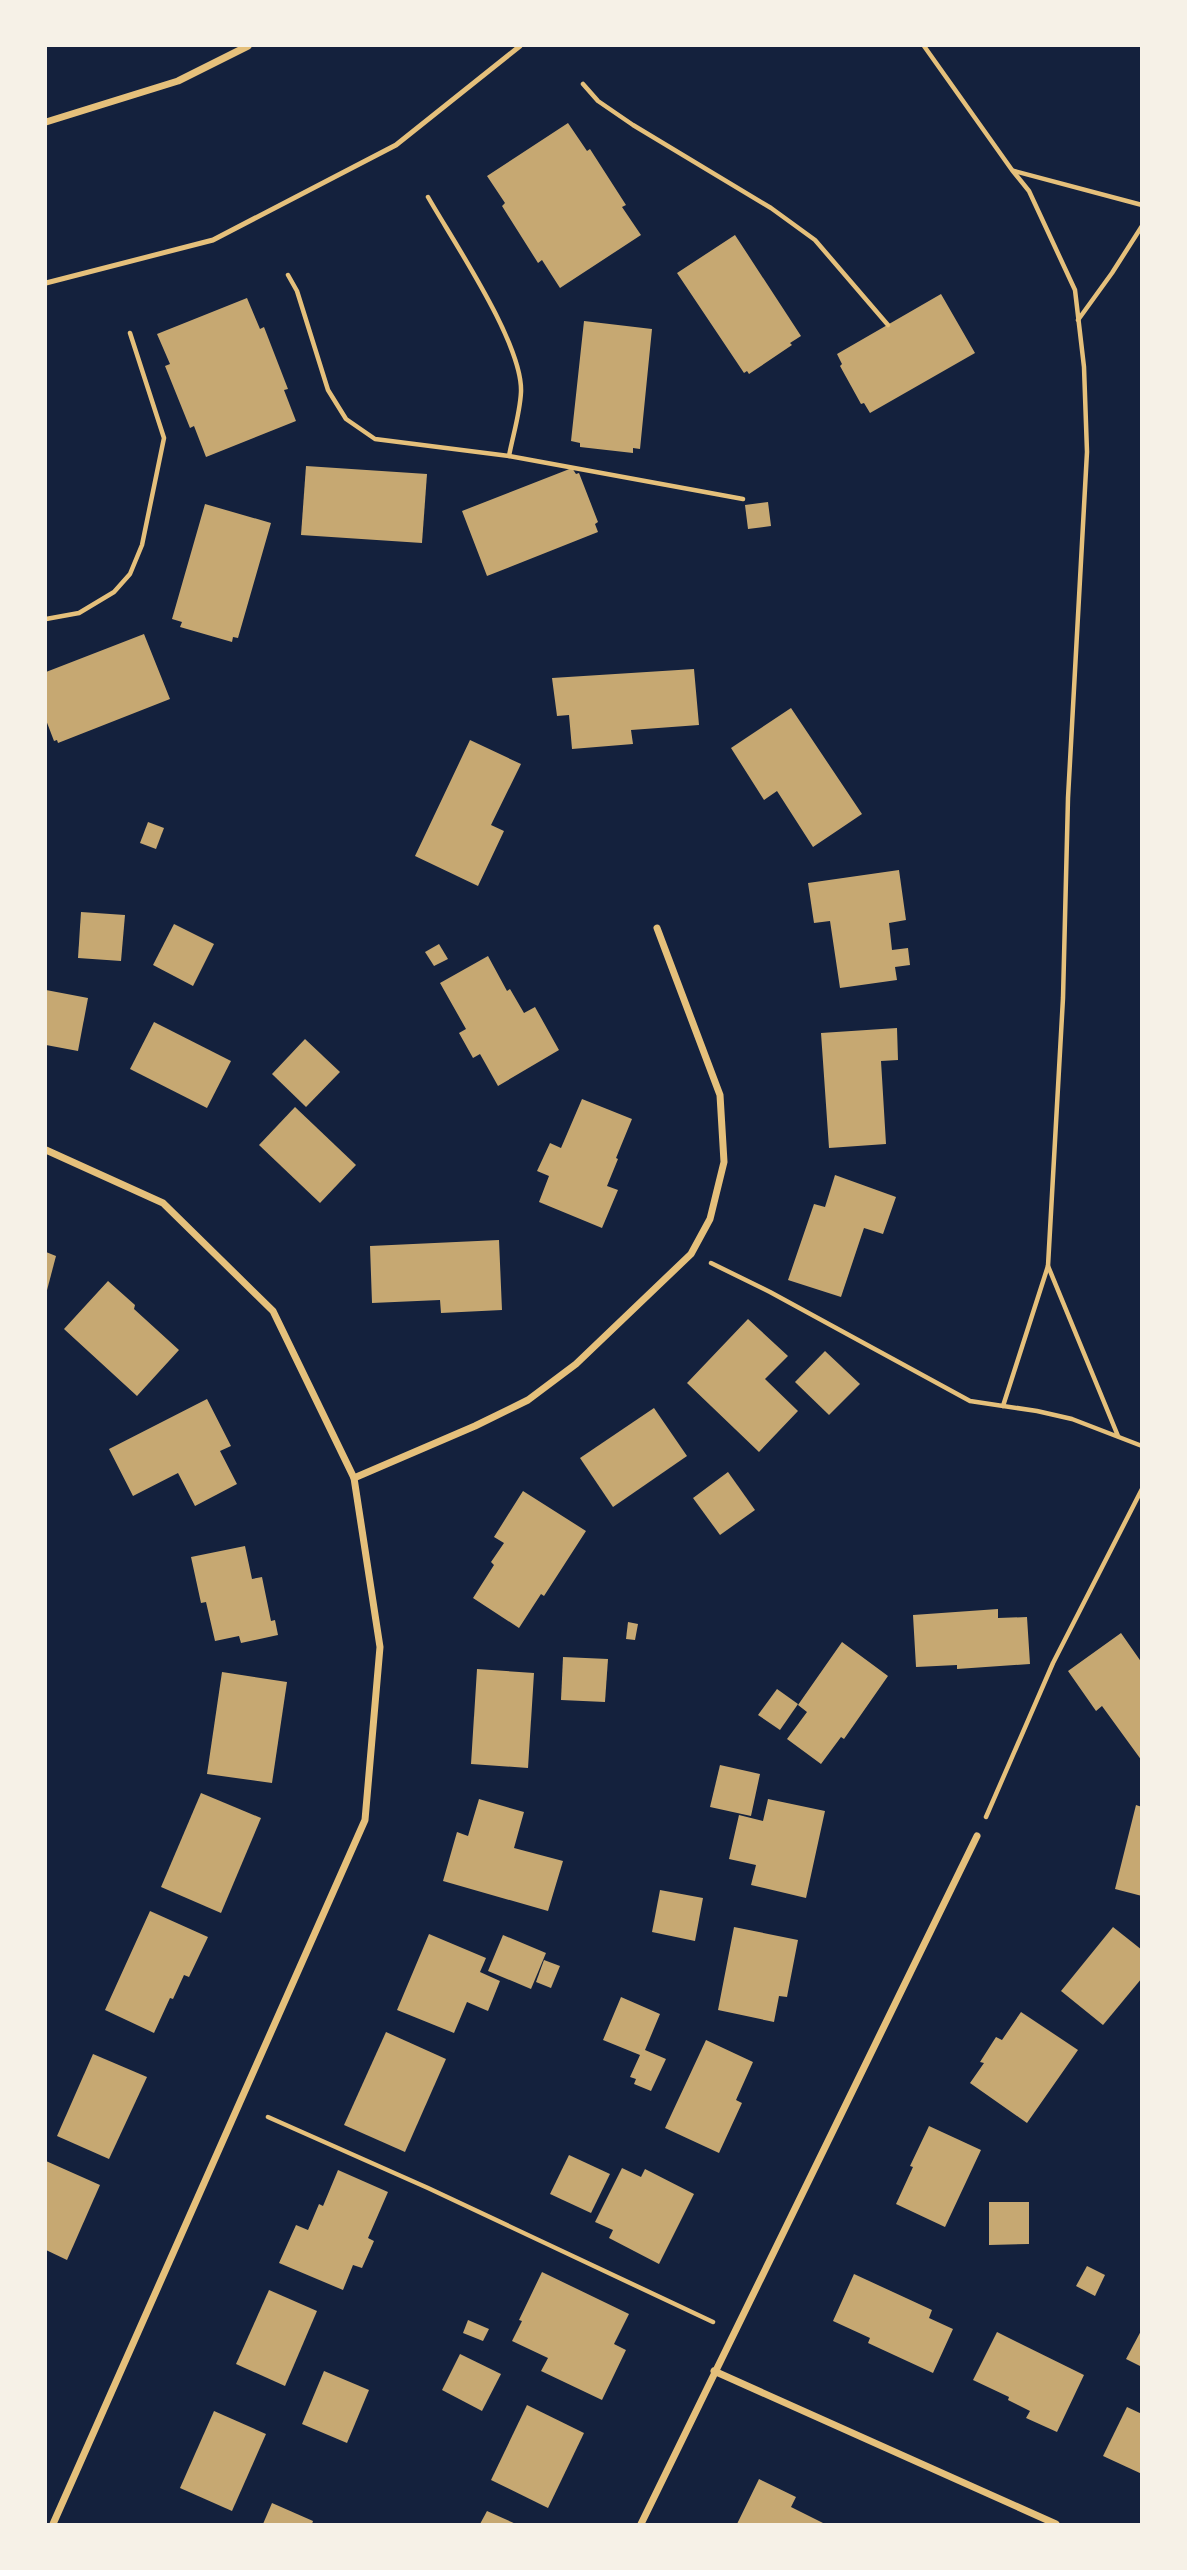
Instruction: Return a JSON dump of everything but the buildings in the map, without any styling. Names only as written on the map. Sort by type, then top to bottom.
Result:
[{"type":"street","points":[[46,122],[178,81],[248,46]]},
{"type":"street","points":[[354,1478],[528,1400],[576,1364],[691,1254],[710,1219],[724,1163],[720,1095],[657,928]]},
{"type":"street","points":[[46,1150],[163,1203],[273,1311],[354,1478],[380,1647],[365,1820],[53,2525]]},
{"type":"street","points":[[641,2525],[977,1836]]},
{"type":"street","points":[[715,2371],[1056,2525]]},
{"type":"lane","points":[[46,283],[213,240],[396,145],[520,46]]},
{"type":"path","points":[[924,46],[1029,191],[1075,290],[1084,367],[1087,452],[1068,798],[1062,998],[1048,1266],[1003,1406]]},
{"type":"path","points":[[583,84],[598,100],[634,125],[771,208],[815,240],[888,325]]},
{"type":"path","points":[[1012,170],[1142,205]]},
{"type":"path","points":[[428,197],[497,316],[517,366],[521,391],[509,456]]},
{"type":"path","points":[[1078,320],[1142,226]]},
{"type":"path","points":[[288,275],[297,291],[328,390],[346,419],[375,439],[509,456],[743,499]]},
{"type":"path","points":[[46,619],[79,613],[114,592],[131,574],[142,545],[164,438],[130,333]]},
{"type":"path","points":[[691,1254],[770,1292],[970,1401],[1072,1419],[1142,1446]]},
{"type":"path","points":[[1048,1266],[1118,1436]]},
{"type":"path","points":[[977,1836],[1053,1663],[1142,1489]]},
{"type":"path","points":[[268,2117],[428,2188],[713,2322]]}]
